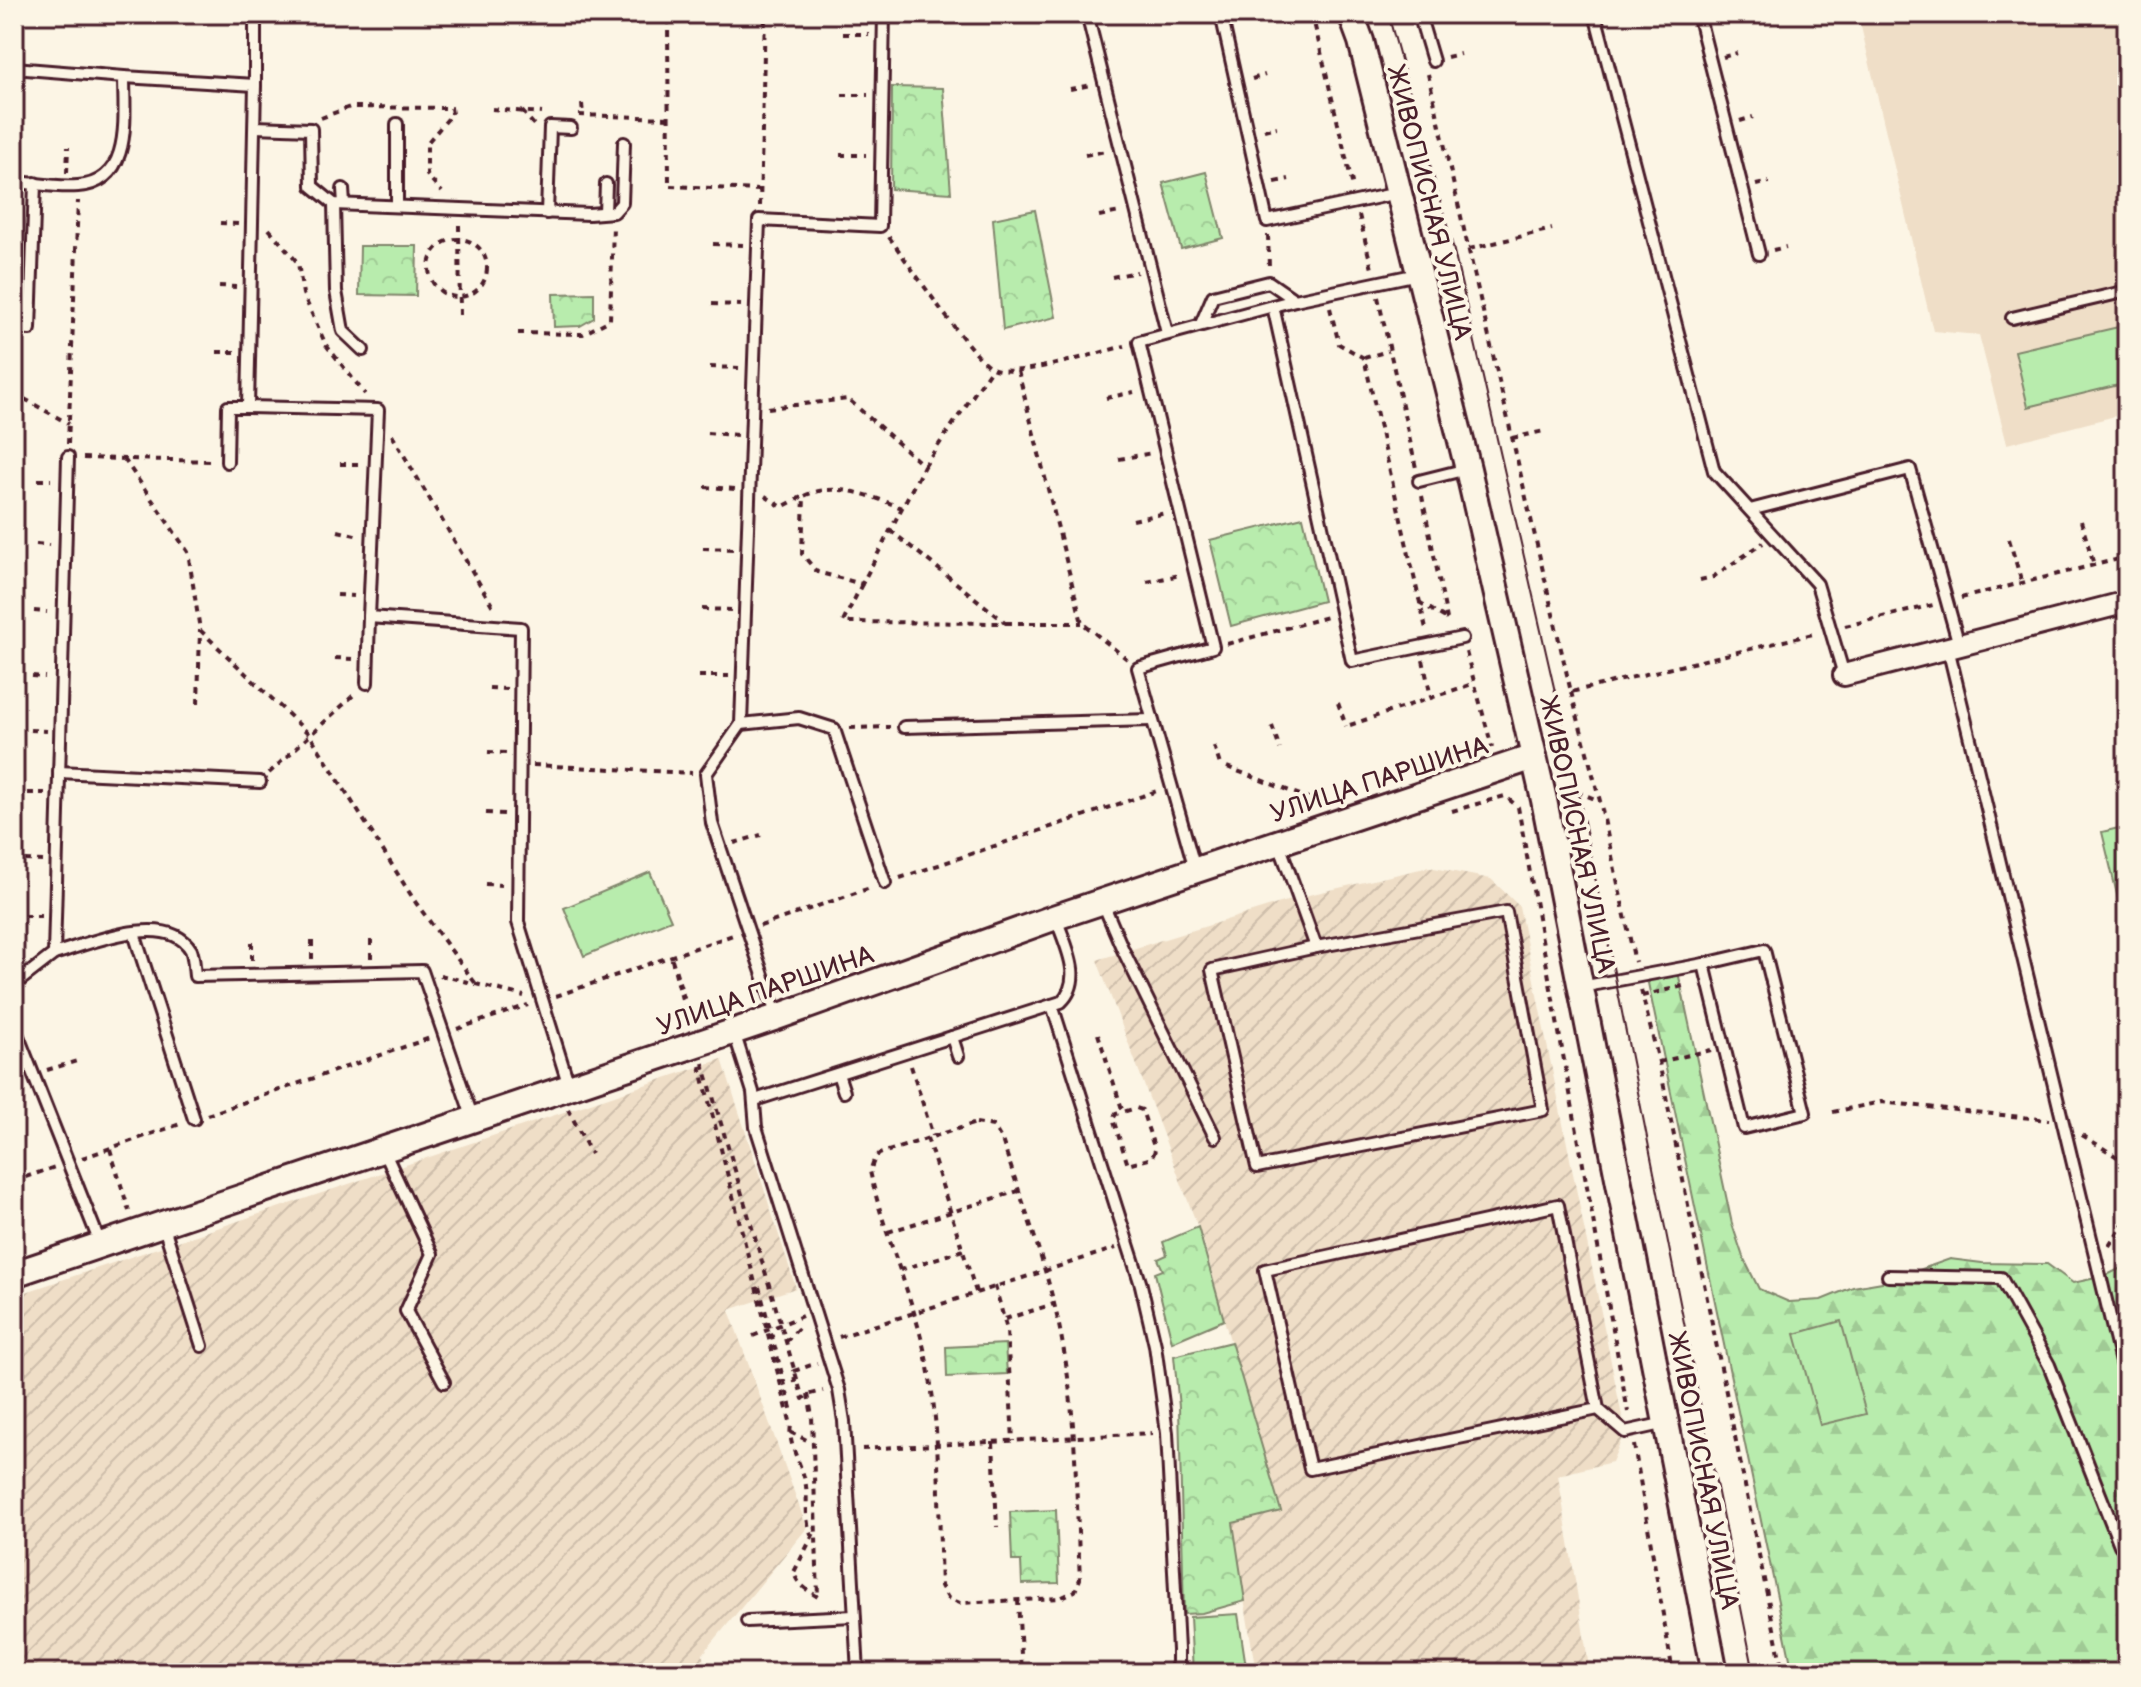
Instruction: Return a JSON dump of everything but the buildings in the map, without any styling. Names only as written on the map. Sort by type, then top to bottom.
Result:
[{"type":"street","name":"ЖИВОПИСНАЯ УЛИЦА","points":[[1351,14],[1361,41],[1468,469],[1534,757],[1715,1673]]},
{"type":"street","points":[[1844,675],[2127,602]]},
{"type":"street","name":"УЛИЦА ПАРШИНА","points":[[14,1274],[473,1119],[569,1098],[737,1040],[777,1017],[1056,917],[1534,757]]},
{"type":"lane","points":[[248,407],[255,14]]},
{"type":"lane","points":[[777,1017],[712,823],[706,774],[741,724],[759,220],[880,226],[884,14]]},
{"type":"lane","points":[[1087,14],[1167,333]]},
{"type":"lane","points":[[1221,14],[1267,221],[1398,193]]},
{"type":"lane","points":[[1419,14],[1433,61]]},
{"type":"lane","points":[[1595,14],[1714,471],[1817,584],[1844,675]]},
{"type":"lane","points":[[1698,14],[1759,254]]},
{"type":"lane","points":[[14,68],[255,85]]},
{"type":"lane","points":[[14,182],[73,186],[102,179],[117,164],[124,138],[124,77]]},
{"type":"lane","points":[[397,124],[397,206]]},
{"type":"lane","points":[[255,127],[311,129],[312,186],[339,204],[547,213],[609,212],[622,203],[624,143]]},
{"type":"lane","points":[[547,213],[550,127],[571,128]]},
{"type":"lane","points":[[14,328],[30,329],[35,183]]},
{"type":"lane","points":[[606,184],[609,212]]},
{"type":"lane","points":[[343,189],[339,204],[336,291],[343,331],[363,350]]},
{"type":"lane","points":[[1195,869],[1138,668],[1213,647],[1139,342],[1295,300],[1418,274]]},
{"type":"lane","points":[[1201,324],[1213,296],[1269,282],[1295,300]]},
{"type":"lane","points":[[2012,318],[2127,291]]},
{"type":"lane","points":[[1273,306],[1352,661],[1462,638]]},
{"type":"lane","points":[[227,462],[228,407],[378,410],[367,683]]},
{"type":"lane","points":[[54,954],[68,457]]},
{"type":"lane","points":[[1419,481],[1468,469]]},
{"type":"lane","points":[[1750,510],[1910,469],[1947,601],[1953,647],[2061,1121],[2127,1387]]},
{"type":"lane","points":[[369,617],[521,628],[518,922],[569,1098]]},
{"type":"lane","points":[[741,724],[799,718],[834,729],[885,883]]},
{"type":"lane","points":[[904,727],[1151,720]]},
{"type":"lane","points":[[59,772],[260,782]]},
{"type":"lane","points":[[1278,842],[1316,947]]},
{"type":"lane","points":[[1102,901],[1215,1137]]},
{"type":"lane","points":[[1506,912],[1543,1110],[1257,1167],[1212,970],[1316,947],[1506,912]]},
{"type":"lane","points":[[755,1100],[1061,1002],[1068,995],[1074,979],[1056,917]]},
{"type":"lane","points":[[14,985],[54,954],[111,937],[152,930],[176,935],[192,951],[195,976],[422,971],[473,1119]]},
{"type":"lane","points":[[134,933],[194,1119]]},
{"type":"lane","points":[[1581,987],[1764,950],[1805,1113],[1744,1128],[1704,964]]},
{"type":"lane","points":[[1052,1005],[1141,1285],[1155,1345],[1168,1457],[1178,1650],[1174,1673]]},
{"type":"lane","points":[[14,1026],[101,1245]]},
{"type":"lane","points":[[952,1037],[958,1056]]},
{"type":"lane","points":[[737,1040],[755,1100],[756,1127],[839,1390],[844,1421],[858,1673]]},
{"type":"lane","points":[[838,1074],[844,1092]]},
{"type":"lane","points":[[383,1150],[432,1254],[406,1311],[444,1382]]},
{"type":"lane","points":[[1598,1409],[1310,1469],[1265,1270],[1558,1205],[1598,1409],[1625,1432],[1666,1423]]},
{"type":"lane","points":[[163,1224],[202,1346]]},
{"type":"lane","points":[[1888,1276],[2001,1278],[2049,1365],[2120,1545],[2127,1544]]},
{"type":"lane","points":[[747,1621],[854,1616]]},
{"type":"path","points":[[1312,14],[1375,283],[1447,619]]},
{"type":"path","points":[[759,220],[760,190],[765,17],[668,19],[669,186],[760,190]]},
{"type":"path","points":[[843,34],[883,35]]},
{"type":"path","points":[[1427,71],[1659,1062],[1783,1673]]},
{"type":"path","points":[[842,95],[882,96]]},
{"type":"path","points":[[370,100],[371,107]]},
{"type":"path","points":[[582,104],[583,115]]},
{"type":"path","points":[[315,120],[350,107],[451,108],[452,114],[427,143],[427,175],[443,193]]},
{"type":"path","points":[[522,111],[540,133]]},
{"type":"path","points":[[68,147],[73,186],[68,457],[227,462]]},
{"type":"path","points":[[1085,155],[1120,147]]},
{"type":"path","points":[[840,155],[881,156]]},
{"type":"path","points":[[459,208],[460,318]]},
{"type":"path","points":[[1099,216],[1135,208]]},
{"type":"path","points":[[252,209],[298,263],[303,294],[326,345],[378,410],[504,627]]},
{"type":"path","points":[[518,333],[583,334],[610,320],[609,212]]},
{"type":"path","points":[[1267,221],[1269,282]]},
{"type":"path","points":[[880,226],[973,350],[992,368],[1018,371],[1139,342]]},
{"type":"path","points":[[1469,249],[1552,229]]},
{"type":"path","points":[[459,239],[474,244],[481,251],[487,269],[480,287],[473,293],[458,297],[446,295],[438,289],[429,273],[429,263],[438,246],[459,239]]},
{"type":"path","points":[[713,244],[758,246]]},
{"type":"path","points":[[1112,277],[1150,269]]},
{"type":"path","points":[[1326,294],[1339,344],[1364,358],[1389,351]]},
{"type":"path","points":[[712,304],[756,305]]},
{"type":"path","points":[[1364,358],[1419,602],[1431,697]]},
{"type":"path","points":[[710,367],[754,369]]},
{"type":"path","points":[[992,368],[924,466],[843,622],[1082,623]]},
{"type":"path","points":[[1018,371],[1082,623],[1138,668]]},
{"type":"path","points":[[1106,398],[1150,388]]},
{"type":"path","points":[[14,393],[69,424]]},
{"type":"path","points":[[752,410],[848,399],[924,466]]},
{"type":"path","points":[[1512,438],[1544,431]]},
{"type":"path","points":[[707,433],[752,435]]},
{"type":"path","points":[[1119,459],[1165,450]]},
{"type":"path","points":[[124,459],[188,552],[200,630],[198,704]]},
{"type":"path","points":[[705,487],[750,488],[782,507],[812,492],[857,491],[902,508]]},
{"type":"path","points":[[804,496],[802,554],[817,572],[862,584]]},
{"type":"path","points":[[1133,520],[1180,510]]},
{"type":"path","points":[[2081,521],[2094,565]]},
{"type":"path","points":[[890,530],[1006,623]]},
{"type":"path","points":[[1700,580],[1713,577],[1774,536]]},
{"type":"path","points":[[2009,539],[2022,583]]},
{"type":"path","points":[[703,548],[747,549]]},
{"type":"path","points":[[1571,692],[2127,557]]},
{"type":"path","points":[[1147,582],[1195,572]]},
{"type":"path","points":[[1419,602],[1447,619],[1462,638],[1493,751]]},
{"type":"path","points":[[702,609],[745,611]]},
{"type":"path","points":[[1213,647],[1341,614]]},
{"type":"path","points":[[200,630],[310,735],[416,903],[476,984]]},
{"type":"path","points":[[699,676],[743,677]]},
{"type":"path","points":[[260,782],[367,683]]},
{"type":"path","points":[[1338,703],[1348,726],[1475,683]]},
{"type":"path","points":[[1272,726],[1280,749]]},
{"type":"path","points":[[834,729],[904,727]]},
{"type":"path","points":[[1214,746],[1224,768],[1325,805]]},
{"type":"path","points":[[520,765],[706,774]]},
{"type":"path","points":[[14,1181],[1170,786]]},
{"type":"path","points":[[1446,813],[1505,796],[1518,807],[1673,1673]]},
{"type":"path","points":[[720,847],[761,835]]},
{"type":"path","points":[[671,956],[692,1032]]},
{"type":"path","points":[[422,971],[543,1000]]},
{"type":"path","points":[[1642,996],[1708,980]]},
{"type":"path","points":[[1098,1034],[1123,1112]]},
{"type":"path","points":[[700,1063],[737,1040]]},
{"type":"path","points":[[1659,1062],[1725,1047]]},
{"type":"path","points":[[33,1075],[77,1061]]},
{"type":"path","points":[[700,1063],[803,1399],[807,1394],[813,1443],[816,1529],[818,1597],[794,1575],[816,1529]]},
{"type":"path","points":[[700,1063],[792,1412]]},
{"type":"path","points":[[700,1063],[791,1425],[790,1441],[805,1481],[806,1515],[812,1536]]},
{"type":"path","points":[[912,1070],[933,1136]]},
{"type":"path","points":[[569,1098],[591,1154]]},
{"type":"path","points":[[1833,1112],[1881,1102],[2061,1121],[2127,1163]]},
{"type":"path","points":[[1136,1108],[1142,1110],[1155,1150],[1152,1158],[1128,1165],[1113,1119],[1123,1112],[1136,1108]]},
{"type":"path","points":[[976,1123],[993,1126],[1002,1140],[1044,1270],[1067,1364],[1078,1586],[1070,1595],[960,1603],[953,1602],[941,1586],[936,1445],[930,1382],[914,1312],[872,1181],[871,1164],[879,1154],[927,1138],[976,1123]]},
{"type":"path","points":[[927,1138],[976,1292]]},
{"type":"path","points":[[110,1149],[136,1233]]},
{"type":"path","points":[[888,1232],[1018,1191]]},
{"type":"path","points":[[2097,1266],[2127,1218]]},
{"type":"path","points":[[900,1270],[963,1250]]},
{"type":"path","points":[[850,1333],[1106,1251]]},
{"type":"path","points":[[995,1286],[1005,1319],[1013,1441]]},
{"type":"path","points":[[1005,1319],[1054,1304]]},
{"type":"path","points":[[753,1336],[809,1313],[786,1342]]},
{"type":"path","points":[[795,1383],[794,1371],[830,1358]]},
{"type":"path","points":[[790,1432],[813,1443]]},
{"type":"path","points":[[869,1449],[1134,1434]]},
{"type":"path","points":[[993,1442],[997,1527]]},
{"type":"path","points":[[1018,1600],[1022,1673]]},
{"type":"shaded area","points":[[1858,14],[2127,14],[2127,413],[2007,444],[1979,335],[1933,331]]},
{"type":"shaded area","points":[[1429,867],[1491,879],[1519,906],[1625,1431],[1612,1462],[1558,1475],[1590,1673],[1256,1673],[1232,1523],[1281,1510],[1205,1246],[1097,960],[1300,897]]},
{"type":"shaded area","points":[[722,1059],[796,1288],[729,1310],[807,1528],[703,1654],[704,1673],[14,1673],[14,1296]]},
{"type":"green space","points":[[892,87],[943,88],[951,193],[891,189]]},
{"type":"green space","points":[[1206,172],[1223,238],[1181,249],[1163,183]]},
{"type":"green space","points":[[1035,210],[1056,317],[1003,330],[993,219]]},
{"type":"green space","points":[[360,246],[417,246],[416,296],[359,295]]},
{"type":"green space","points":[[594,293],[594,318],[580,326],[554,327],[553,294]]},
{"type":"green space","points":[[2127,325],[2127,383],[2028,407],[2015,351]]},
{"type":"green space","points":[[1303,517],[1323,601],[1231,626],[1210,540]]},
{"type":"green space","points":[[2127,826],[2127,936],[2102,832]]},
{"type":"green space","points":[[650,872],[671,920],[584,956],[564,908]]},
{"type":"green space","points":[[1658,971],[1678,972],[1732,1224],[1743,1257],[1759,1289],[1789,1302],[1821,1300],[1853,1287],[1888,1281],[1950,1259],[2047,1264],[2073,1283],[2105,1276],[2127,1265],[2127,1673],[1793,1673],[1648,983]]},
{"type":"green space","points":[[1198,1227],[1224,1320],[1172,1342],[1155,1273],[1163,1270],[1158,1259],[1167,1255],[1163,1242]]},
{"type":"green space","points":[[1841,1321],[1866,1414],[1820,1425],[1795,1334]]},
{"type":"green space","points":[[1231,1342],[1281,1511],[1233,1523],[1245,1601],[1202,1613],[1184,1614],[1179,1407],[1174,1356]]},
{"type":"green space","points":[[1005,1344],[1007,1374],[947,1377],[946,1347]]},
{"type":"green space","points":[[1056,1510],[1059,1583],[1022,1584],[1021,1561],[1012,1561],[1010,1512]]},
{"type":"green space","points":[[1238,1614],[1247,1673],[1193,1673],[1190,1617]]},
{"type":"tram line","points":[[1388,14],[1453,247],[1578,792],[1754,1673]]}]
